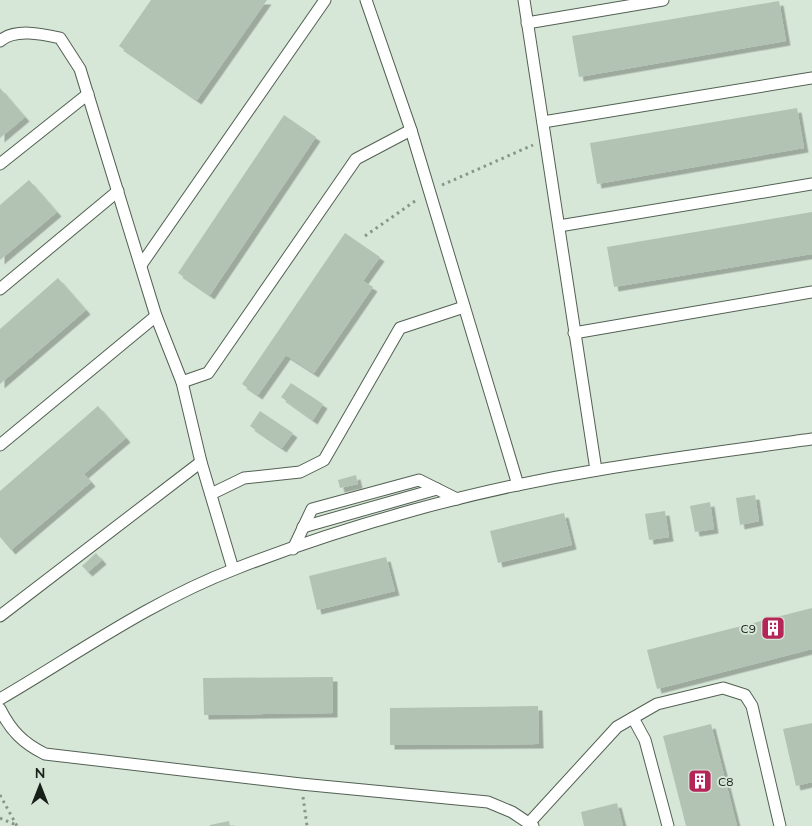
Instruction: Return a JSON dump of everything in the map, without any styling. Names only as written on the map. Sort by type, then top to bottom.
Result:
[{"type":"lane","points":[[140,265],[325,0]]},
{"type":"lane","points":[[366,0],[411,130],[518,485]]},
{"type":"lane","points":[[524,0],[596,470]]},
{"type":"lane","points":[[527,23],[663,0]]},
{"type":"lane","points":[[0,41],[6,36],[37,33],[60,38],[80,69],[156,316],[182,382],[201,462],[233,569]]},
{"type":"lane","points":[[543,122],[812,78]]},
{"type":"lane","points":[[0,164],[88,94]]},
{"type":"lane","points":[[182,382],[208,373],[356,159],[411,130]]},
{"type":"lane","points":[[559,226],[812,184]]},
{"type":"lane","points":[[0,289],[118,191]]},
{"type":"lane","points":[[574,333],[812,292]]},
{"type":"lane","points":[[211,494],[244,478],[300,472],[324,460],[400,328],[464,306]]},
{"type":"lane","points":[[0,445],[156,316]]},
{"type":"lane","points":[[0,698],[145,611],[233,569],[342,532],[457,499],[518,485],[596,470],[812,439]]},
{"type":"lane","points":[[0,616],[201,462]]},
{"type":"lane","points":[[293,549],[303,527],[437,489],[457,499]]},
{"type":"lane","points":[[0,709],[9,727],[25,744],[45,754],[301,784],[488,802],[532,824],[617,727],[657,704],[723,688],[745,695],[752,706],[780,826]]},
{"type":"lane","points":[[633,718],[645,740],[668,826]]},
{"type":"path","points":[[365,236],[429,191],[528,146],[546,142]]},
{"type":"path","points":[[301,784],[307,826]]},
{"type":"path","points":[[0,794],[17,826]]},
{"type":"path","points":[[0,818],[17,826]]},
{"type":"building","points":[[151,0],[267,0],[197,100],[119,46]]},
{"type":"building","points":[[779,1],[786,41],[579,77],[572,36]]},
{"type":"building","points":[[0,88],[25,117],[0,138]]},
{"type":"building","points":[[797,108],[804,148],[597,184],[590,143]]},
{"type":"building","points":[[284,115],[316,137],[210,295],[178,273]]},
{"type":"building","points":[[29,180],[57,212],[0,260],[0,205]]},
{"type":"building","points":[[812,212],[812,254],[614,287],[607,247]]},
{"type":"building","points":[[345,233],[380,257],[363,281],[373,287],[314,373],[286,355],[258,395],[242,384]]},
{"type":"building","points":[[58,278],[86,310],[0,384],[0,329]]},
{"type":"building","points":[[291,383],[323,404],[313,420],[281,397]]},
{"type":"building","points":[[98,406],[126,438],[84,474],[91,482],[11,550],[0,537],[0,491]]},
{"type":"building","points":[[260,411],[293,433],[282,448],[250,426]]},
{"type":"building","points":[[356,475],[358,484],[340,488],[338,480]]},
{"type":"building","points":[[755,495],[759,521],[740,525],[736,498]]},
{"type":"building","points":[[710,502],[714,529],[695,532],[690,506]]},
{"type":"building","points":[[665,511],[669,537],[649,540],[645,514]]},
{"type":"building","points":[[564,513],[572,545],[498,563],[490,531]]},
{"type":"building","points":[[96,553],[102,560],[88,572],[82,566]]},
{"type":"building","points":[[386,557],[395,591],[317,610],[309,576]]},
{"type":"building","name":"C9","points":[[812,608],[812,649],[657,689],[647,650]]},
{"type":"building","points":[[333,677],[333,713],[204,715],[203,678]]},
{"type":"building","points":[[538,706],[539,744],[390,745],[390,708]]},
{"type":"building","points":[[812,723],[812,782],[796,786],[783,729]]},
{"type":"building","name":"C8","points":[[711,724],[737,826],[686,826],[663,736]]},
{"type":"building","points":[[617,803],[623,826],[584,826],[581,812]]},
{"type":"building","points":[[229,821],[230,826],[210,826],[210,825]]},
{"type":"place","name":"C9","points":[[773,628]]},
{"type":"place","name":"C8","points":[[700,781]]}]
